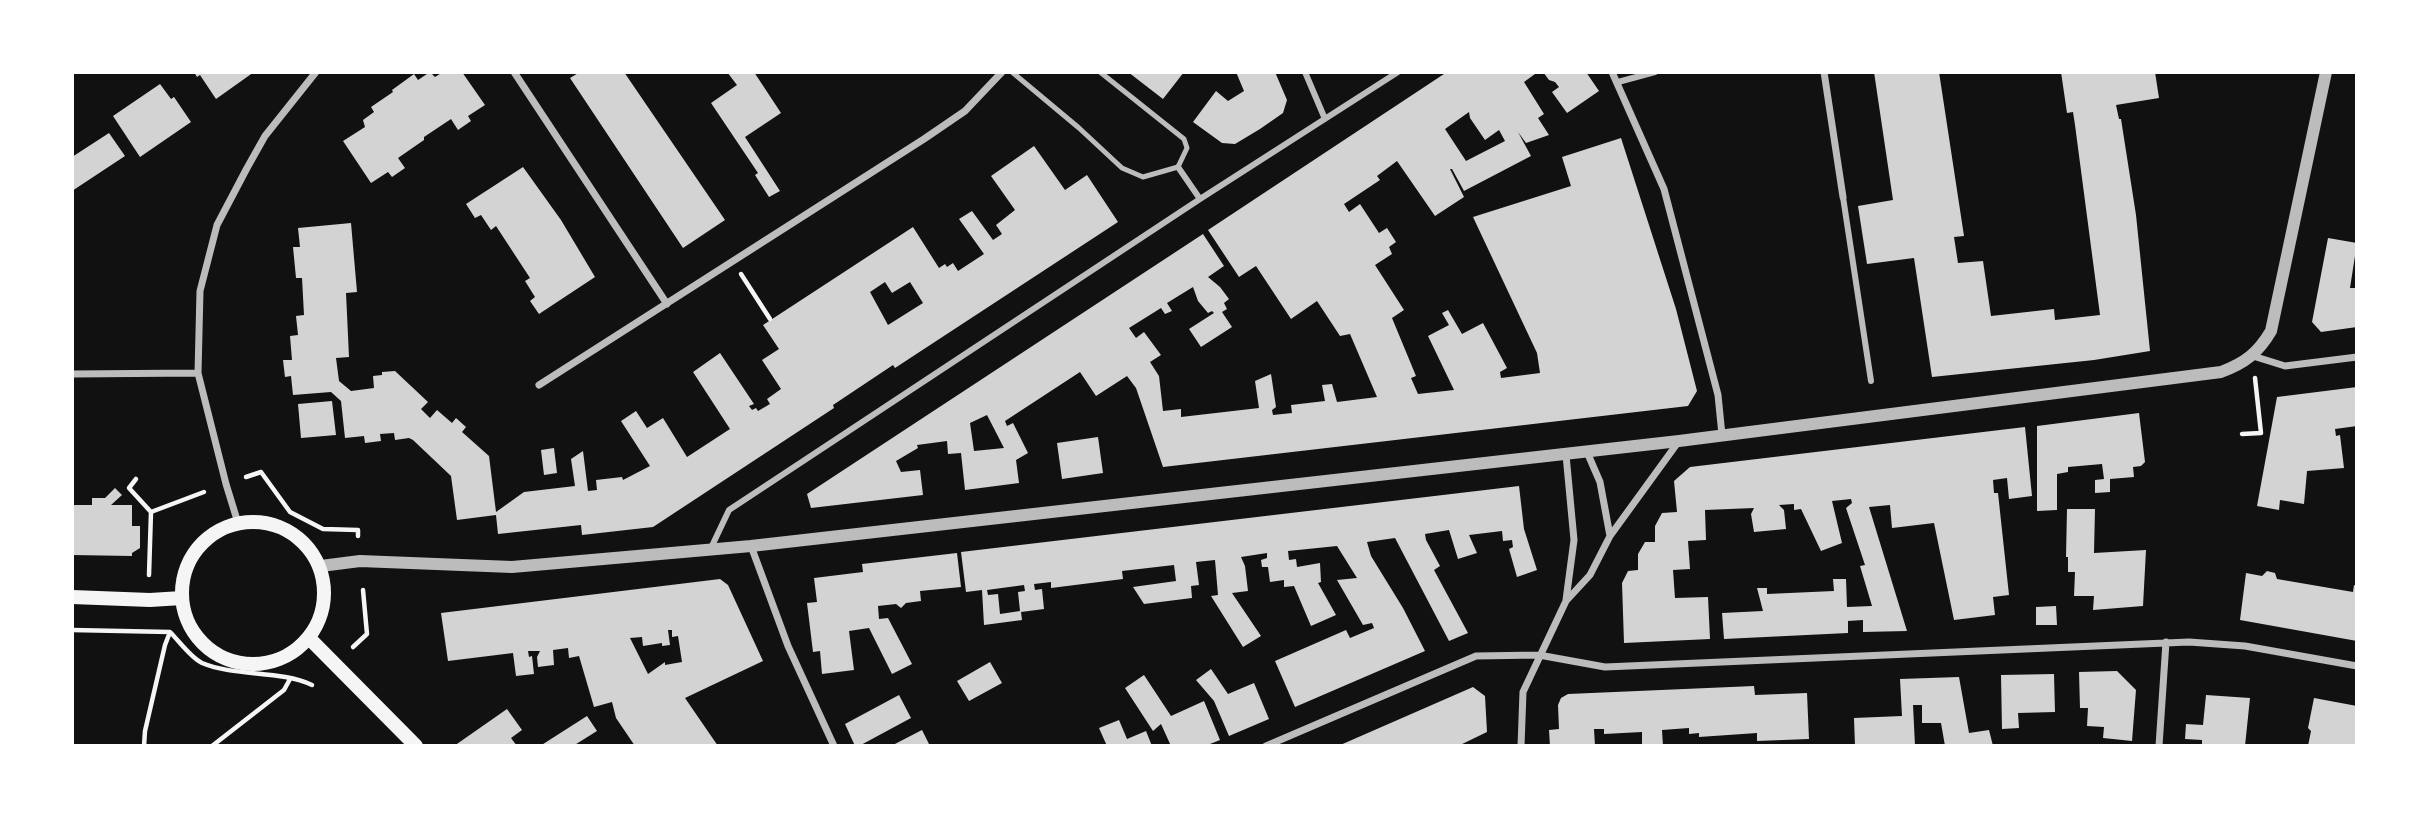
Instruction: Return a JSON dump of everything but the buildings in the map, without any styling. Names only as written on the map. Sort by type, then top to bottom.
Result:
[{"type":"main road","points":[[262,522],[285,528],[304,542],[321,566],[323,609],[310,639],[296,651],[273,662],[248,664],[223,658],[203,643],[188,622],[182,598],[185,573],[196,550],[208,537],[239,523],[262,522]]},
{"type":"main road","points":[[72,597],[150,600],[182,598]]},
{"type":"main road","points":[[310,639],[416,746]]},
{"type":"street","points":[[239,523],[226,484],[198,373],[200,291],[217,225],[265,136],[316,72]]},
{"type":"street","points":[[514,72],[667,304]]},
{"type":"street","points":[[539,386],[965,111],[1002,72]]},
{"type":"street","points":[[1305,72],[1325,120]]},
{"type":"street","points":[[710,549],[729,510],[1200,199],[1398,72]]},
{"type":"street","points":[[1612,72],[1664,188],[1718,395],[1722,435]]},
{"type":"street","points":[[1618,82],[1655,72]]},
{"type":"street","points":[[1824,72],[1871,381]]},
{"type":"street","points":[[321,566],[360,561],[512,567],[751,546],[1587,452],[2221,372],[2253,356],[2272,331],[2326,72]]},
{"type":"street","points":[[1178,167],[1200,199]]},
{"type":"street","points":[[2253,356],[2285,366],[2357,357]]},
{"type":"street","points":[[72,373],[198,373]]},
{"type":"street","points":[[1521,746],[1523,692],[1566,601],[1590,575],[1610,536],[1679,441]]},
{"type":"street","points":[[1587,452],[1600,482],[1610,536]]},
{"type":"street","points":[[1566,454],[1574,540],[1566,601]]},
{"type":"street","points":[[751,546],[789,646],[834,746]]},
{"type":"street","points":[[2159,746],[2166,642]]},
{"type":"street","points":[[1266,746],[1476,656],[1539,655],[1605,667],[2166,642],[2245,646],[2357,666]]},
{"type":"lane","points":[[1012,72],[1079,128],[1122,169],[1143,177],[1178,167],[1187,148],[1184,139],[1100,72]]},
{"type":"path","points":[[733,262],[770,319]]},
{"type":"path","points":[[2242,434],[2261,433],[2253,356]]},
{"type":"path","points":[[246,477],[261,472],[290,512],[323,530],[358,530],[358,536]]},
{"type":"path","points":[[136,479],[129,488],[151,512],[149,575]]},
{"type":"path","points":[[151,512],[204,492]]},
{"type":"path","points":[[353,647],[367,634],[363,590]]},
{"type":"path","points":[[72,629],[170,632],[201,662],[251,674],[302,680],[312,685]]},
{"type":"path","points":[[145,746],[145,731],[170,632]]},
{"type":"path","points":[[212,746],[284,690],[290,679]]}]
